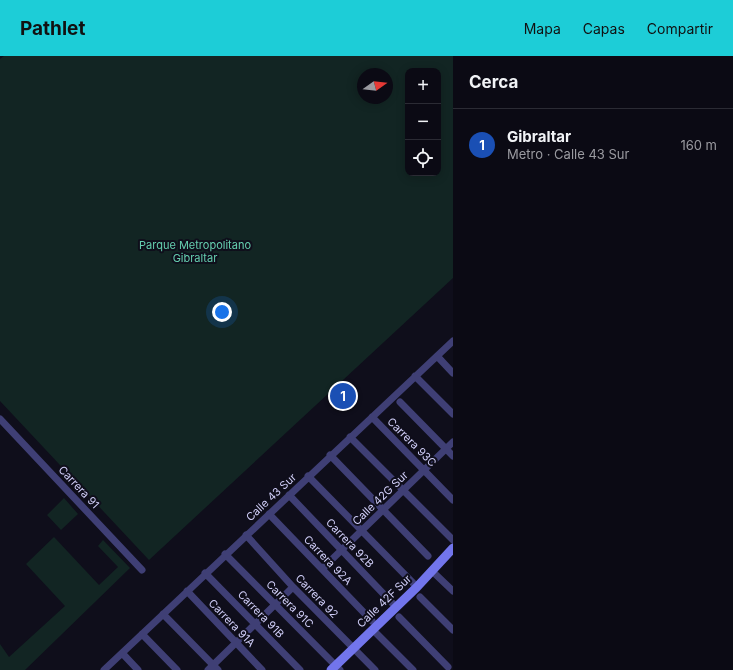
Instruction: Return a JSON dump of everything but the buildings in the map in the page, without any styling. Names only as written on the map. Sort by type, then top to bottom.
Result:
[{"type":"street","name":"Calle 43 Sur","points":[[104,670],[225,554],[453,341]]},
{"type":"street","points":[[437,356],[453,372]]},
{"type":"street","points":[[415,376],[453,414]]},
{"type":"street","points":[[400,402],[453,456]]},
{"type":"street","name":"Carrera 93C","points":[[372,417],[453,500]]},
{"type":"street","name":"Carrera 91","points":[[0,419],[142,570]]},
{"type":"street","points":[[350,437],[453,540]]},
{"type":"street","name":"Calle 42G Sur","points":[[322,569],[453,442]]},
{"type":"street","points":[[330,456],[428,556]]},
{"type":"street","points":[[308,476],[417,587]]},
{"type":"street","name":"Carrera 92B","points":[[289,495],[396,607]]},
{"type":"street","name":"Carrera 92A","points":[[269,514],[322,569],[413,670]]},
{"type":"street","name":"Carrera 92","points":[[246,535],[293,587],[375,670]]},
{"type":"street","name":"Calle 42F Sur","points":[[336,668],[372,625],[396,607],[417,587],[453,548]]},
{"type":"street","name":"Carrera 91C","points":[[225,554],[336,668]]},
{"type":"street","points":[[432,571],[453,591]]},
{"type":"street","name":"Carrera 91B","points":[[205,573],[300,670]]},
{"type":"street","points":[[163,614],[213,668],[293,587]]},
{"type":"street","name":"Carrera 91A","points":[[187,591],[262,670]]},
{"type":"street","points":[[420,597],[453,630]]},
{"type":"street","points":[[399,616],[448,666]]},
{"type":"street","points":[[142,634],[177,670]]},
{"type":"street","points":[[122,653],[138,670]]},
{"type":"green space","name":"Parque Metropolitano Gibraltar","points":[[4,56],[453,56],[453,278],[149,560],[0,401],[0,59]]},
{"type":"green space","points":[[64,498],[78,514],[61,530],[47,515]]},
{"type":"green space","points":[[54,537],[99,585],[118,567],[98,546],[103,540],[130,568],[25,670],[0,670],[0,644],[9,657],[65,606],[26,564]]},
{"type":"place","name":"Gibraltar","points":[[343,396]]}]
